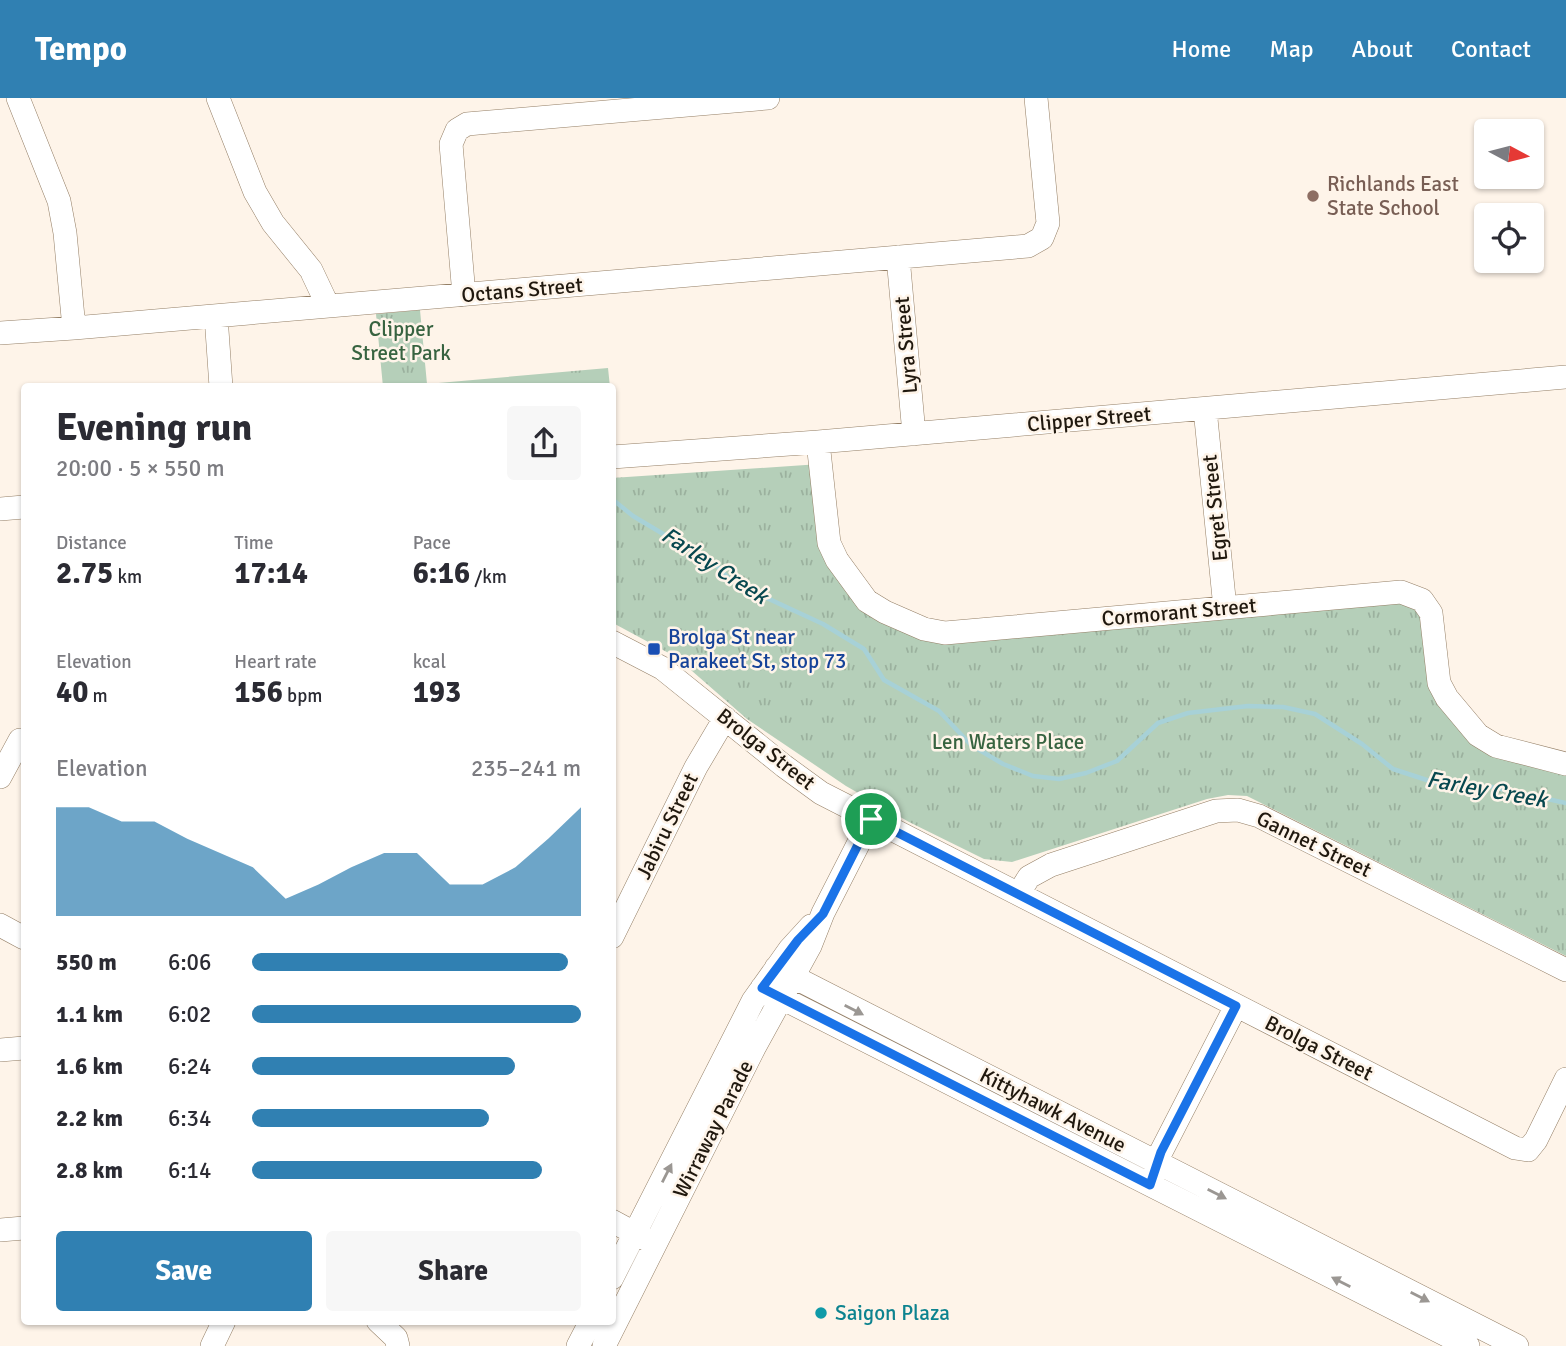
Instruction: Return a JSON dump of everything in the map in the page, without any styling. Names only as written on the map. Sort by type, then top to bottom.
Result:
[{"type":"street","points":[[18,98],[59,201],[65,233],[74,328]]},
{"type":"street","points":[[218,98],[255,192],[273,223],[312,270],[328,306]]},
{"type":"street","points":[[464,295],[451,144],[457,130],[467,124],[768,98]]},
{"type":"street","name":"Octans Street","points":[[0,332],[74,328],[1028,246],[1042,238],[1048,223],[1036,98]]},
{"type":"street","name":"Lyra Street","points":[[898,257],[914,434]]},
{"type":"street","points":[[216,316],[221,383]]},
{"type":"street","name":"Clipper Street","points":[[616,457],[914,434],[1566,377]]},
{"type":"street","name":"Egret Street","points":[[1205,409],[1225,608]]},
{"type":"street","name":"Cormorant Street","points":[[818,442],[829,543],[837,560],[867,601],[924,629],[944,633],[1401,592],[1422,600],[1432,613],[1439,683],[1447,698],[1478,735],[1496,746],[1566,764]]},
{"type":"street","points":[[0,509],[21,507]]},
{"type":"street","name":"Brolga Street","points":[[616,644],[662,668],[821,793],[1515,1148],[1528,1150],[1536,1140],[1566,1079]]},
{"type":"street","name":"Jabiru Street","points":[[616,929],[696,766],[725,718]]},
{"type":"street","points":[[0,777],[15,738]]},
{"type":"street","name":"Gannet Street","points":[[1019,893],[1029,877],[1051,865],[1216,811],[1238,810],[1259,816],[1566,970]]},
{"type":"street","name":"Wirraway Parade","points":[[616,1272],[645,1239],[771,993],[785,973],[798,940],[823,914],[871,819]]},
{"type":"street","points":[[0,925],[21,936]]},
{"type":"street","name":"Kittyhawk Avenue","points":[[785,973],[1517,1346]]},
{"type":"street","name":"Kittyhawk Avenue","points":[[771,993],[1468,1346]]},
{"type":"street","points":[[1150,1185],[1157,1163],[1236,1006]]},
{"type":"street","points":[[0,1050],[21,1048]]},
{"type":"street","points":[[616,1223],[645,1239]]},
{"type":"street","points":[[0,1230],[21,1228]]},
{"type":"street","name":"Wirraway Parade","points":[[616,1300],[627,1257]]},
{"type":"street","points":[[212,1346],[222,1325]]},
{"type":"street","points":[[382,1325],[397,1338],[398,1346]]},
{"type":"street","points":[[578,1346],[589,1325]]},
{"type":"street","name":"Wirraway Parade","points":[[604,1346],[609,1325]]},
{"type":"green space","name":"Clipper Street Park","points":[[420,310],[427,383],[383,383],[376,314]]},
{"type":"green space","name":"Clipper Street Park","points":[[608,368],[610,383],[438,383]]},
{"type":"green space","name":"Len Waters Place","points":[[820,464],[829,543],[867,601],[924,629],[1422,600],[1439,683],[1478,735],[1566,764],[1566,956],[1247,796],[1228,795],[1207,799],[1012,862],[984,859],[909,822],[846,786],[747,719],[676,657],[616,625],[616,478]]},
{"type":"waterway","name":"Farley Creek","points":[[616,502],[633,516],[717,566],[732,582],[823,624],[864,649],[884,680],[939,711],[971,745],[1003,764],[1033,776],[1059,779],[1086,773],[1117,761],[1158,723],[1188,713],[1248,706],[1283,707],[1315,714],[1362,744],[1393,769],[1442,785],[1492,787],[1566,803]]},
{"type":"place","name":"Richlands East State School","points":[[1313,196]]},
{"type":"place","name":"Brolga St near Parakeet St, stop 73","points":[[654,649]]},
{"type":"place","name":"Saigon Plaza","points":[[821,1313]]},
{"type":"route","points":[[871,819],[1236,1006],[1161,1152],[1150,1185],[762,988],[798,940],[823,914],[871,819]]}]
